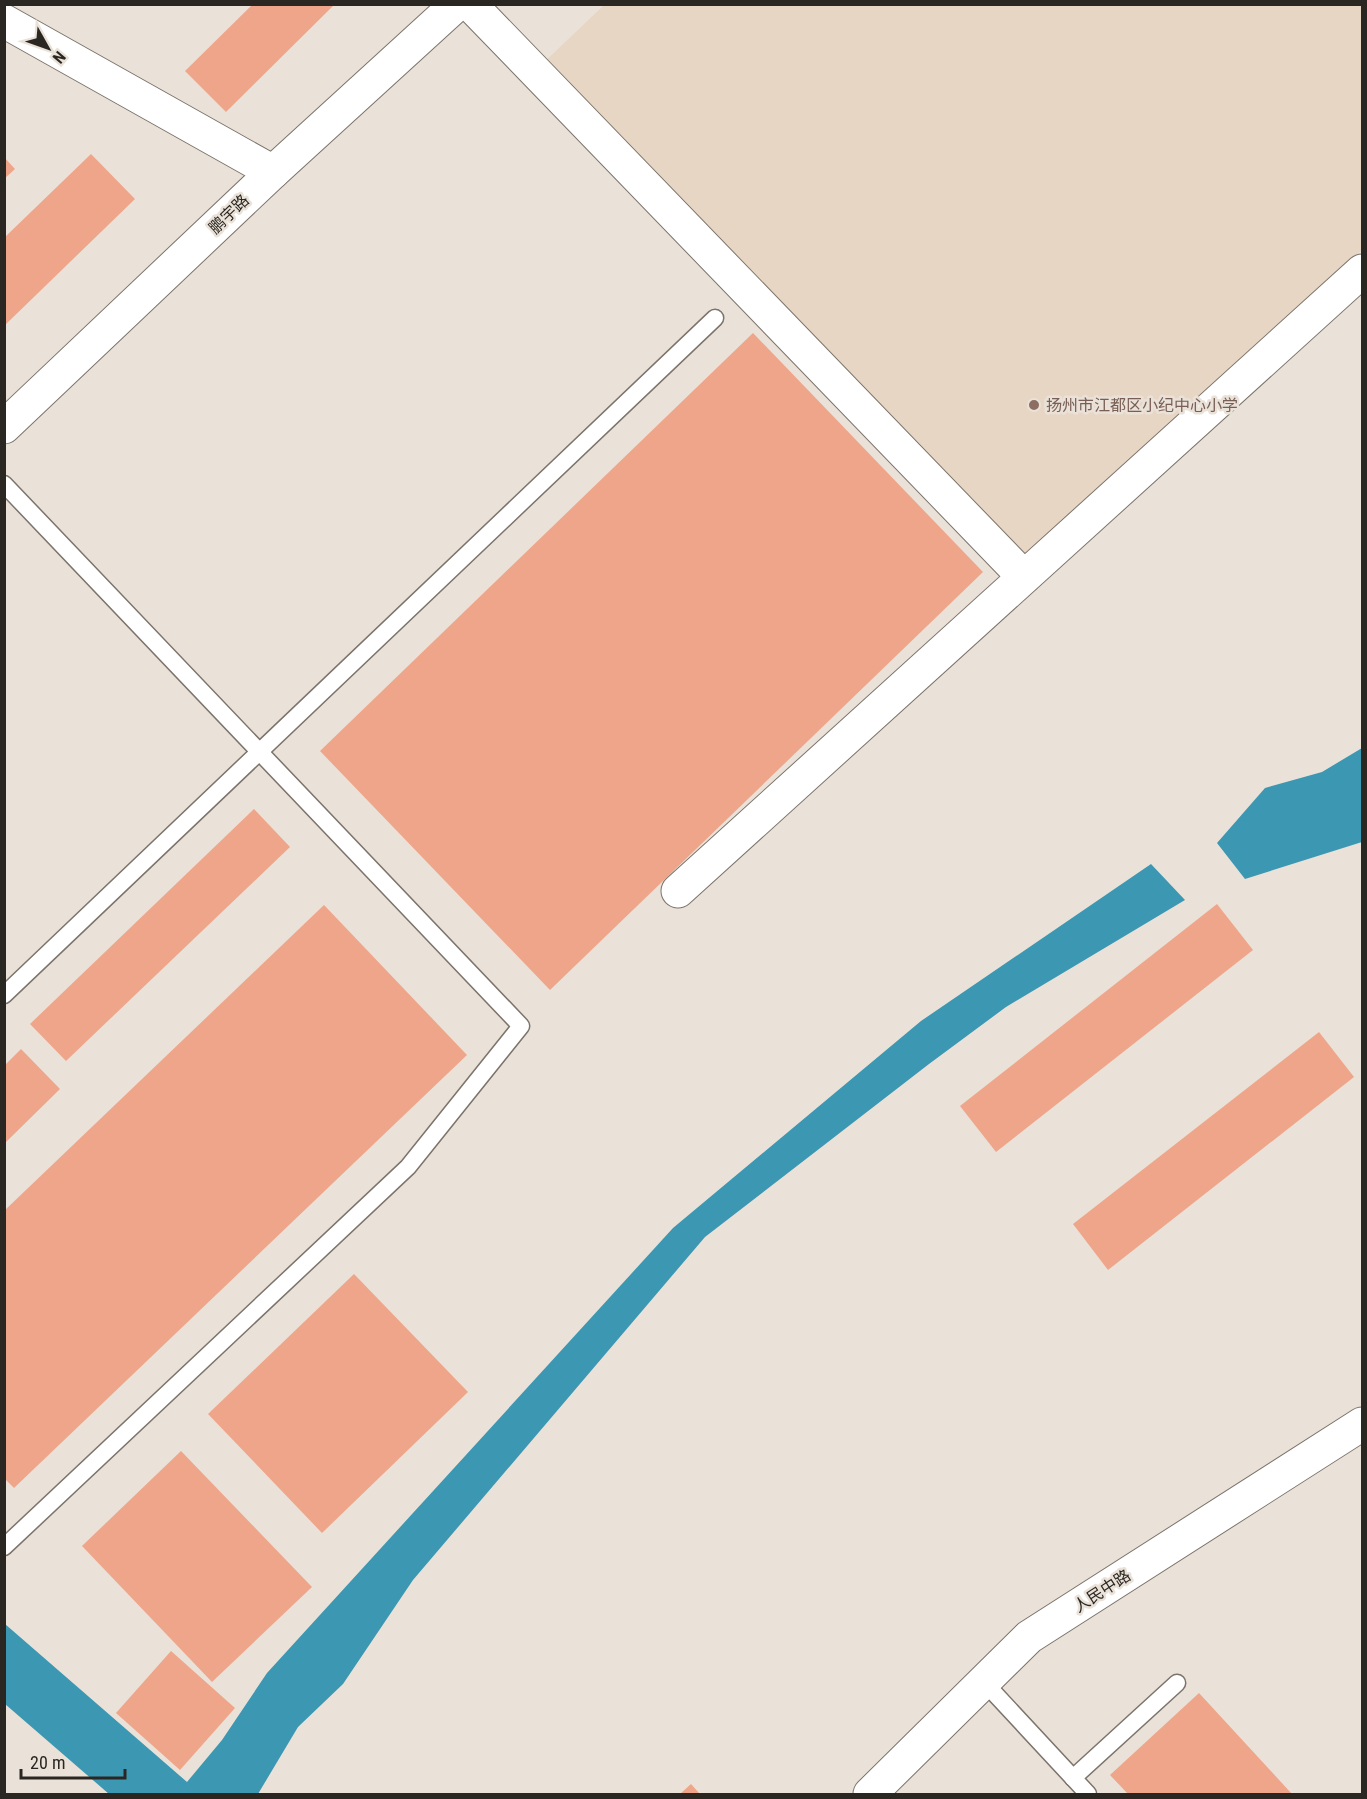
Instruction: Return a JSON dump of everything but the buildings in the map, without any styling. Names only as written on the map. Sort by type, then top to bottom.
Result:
[{"type":"street","name":"鹏宇路","points":[[4,427],[273,172],[457,4]]},
{"type":"street","points":[[470,4],[1024,578]]},
{"type":"street","points":[[4,21],[273,172]]},
{"type":"street","points":[[678,891],[1362,271]]},
{"type":"street","name":"人民中路","points":[[870,1794],[1029,1637],[1362,1424]]},
{"type":"lane","points":[[4,995],[716,318]]},
{"type":"lane","points":[[4,484],[521,1026],[408,1167],[4,1547]]},
{"type":"lane","points":[[984,1682],[1088,1794]]},
{"type":"lane","points":[[1073,1778],[1177,1683]]},
{"type":"shaded area","name":"扬州市江都区小纪中心小学","points":[[604,5],[1362,5],[1362,250],[1025,559],[541,65]]},
{"type":"water","points":[[1362,748],[1362,842],[1245,879],[1217,843],[1265,788],[1322,772]]},
{"type":"water","points":[[1151,864],[1185,900],[1006,1007],[705,1237],[413,1580],[343,1684],[298,1727],[258,1794],[109,1794],[5,1704],[5,1624],[187,1782],[222,1740],[267,1673],[673,1228],[921,1021]]},
{"type":"place","name":"扬州市江都区小纪中心小学","points":[[1034,405]]}]
